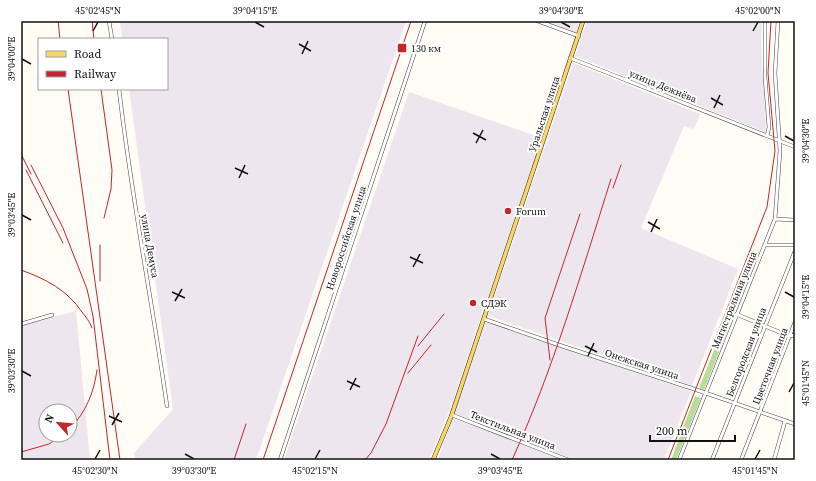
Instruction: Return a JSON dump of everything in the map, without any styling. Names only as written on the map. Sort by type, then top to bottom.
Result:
[{"type":"main road","name":"Уральская улица","points":[[433,460],[452,415],[584,21]]},
{"type":"street","points":[[109,21],[112,38]]},
{"type":"street","name":"Новороссийская улица","points":[[280,460],[425,21]]},
{"type":"street","points":[[538,21],[578,36]]},
{"type":"street","points":[[765,21],[764,77],[769,127],[767,136]]},
{"type":"street","name":"Магистральная улица","points":[[679,460],[775,219],[779,163],[775,73],[778,21]]},
{"type":"street","name":"улица Дежнёва","points":[[571,58],[795,147]]},
{"type":"street","name":"улица Демуса","points":[[118,90],[131,183],[167,406]]},
{"type":"street","points":[[775,219],[795,220]]},
{"type":"street","points":[[765,245],[795,245]]},
{"type":"street","name":"Белгородская улица","points":[[712,460],[795,251]]},
{"type":"street","points":[[736,314],[789,336],[795,336]]},
{"type":"street","points":[[21,324],[52,315]]},
{"type":"street","name":"Онежская улица","points":[[484,319],[795,424]]},
{"type":"street","name":"Цветочная улица","points":[[742,460],[795,322]]},
{"type":"street","name":"Текстильная улица","points":[[452,415],[568,460]]},
{"type":"street","points":[[774,460],[785,421]]},
{"type":"shaded area","points":[[120,21],[406,21],[256,460],[135,460],[134,453],[173,409],[129,90],[168,90],[168,38],[122,38]]},
{"type":"shaded area","points":[[547,21],[580,21],[576,33]]},
{"type":"shaded area","points":[[587,21],[762,21],[761,43],[766,126],[765,132],[575,56]]},
{"type":"shaded area","points":[[573,63],[700,114],[694,129],[684,126],[641,228],[738,269],[692,386],[488,316]]},
{"type":"shaded area","points":[[409,92],[542,138],[452,404],[429,460],[284,460]]},
{"type":"shaded area","points":[[76,311],[90,460],[21,460],[21,325]]},
{"type":"shaded area","points":[[486,322],[691,391],[664,460],[438,460]]},
{"type":"green space","points":[[748,265],[753,267],[704,390],[699,388]]},
{"type":"green space","points":[[695,396],[701,398],[676,460],[671,460]]},
{"type":"tram line","points":[[668,460],[767,207],[775,151],[768,73],[771,21]]},
{"type":"railway","points":[[58,21],[60,38]]},
{"type":"railway","points":[[92,21],[94,38]]},
{"type":"railway","points":[[263,460],[411,21]]},
{"type":"railway","points":[[68,90],[120,460]]},
{"type":"railway","points":[[101,90],[112,170],[111,189],[104,218]]},
{"type":"railway","points":[[21,154],[31,174]]},
{"type":"railway","points":[[31,165],[63,228],[87,289],[93,316],[110,460]]},
{"type":"railway","points":[[613,188],[621,165]]},
{"type":"railway","points":[[26,170],[63,243]]},
{"type":"railway","points":[[512,460],[541,391],[553,357],[611,179]]},
{"type":"railway","points":[[550,360],[545,318],[580,214]]},
{"type":"railway","points":[[100,245],[100,281]]},
{"type":"railway","points":[[21,270],[39,277],[63,291],[76,304],[92,328]]},
{"type":"railway","points":[[418,346],[444,314]]},
{"type":"railway","points":[[365,460],[371,453],[386,424],[418,336]]},
{"type":"railway","points":[[408,373],[431,345]]},
{"type":"railway","points":[[78,420],[88,402],[94,386],[97,370]]},
{"type":"railway","points":[[234,460],[246,424]]},
{"type":"railway","points":[[21,452],[50,443]]},
{"type":"place","name":"130 км","points":[[402,48]]},
{"type":"place","name":"Forum","points":[[508,211]]},
{"type":"place","name":"СДЭК","points":[[473,303]]}]
